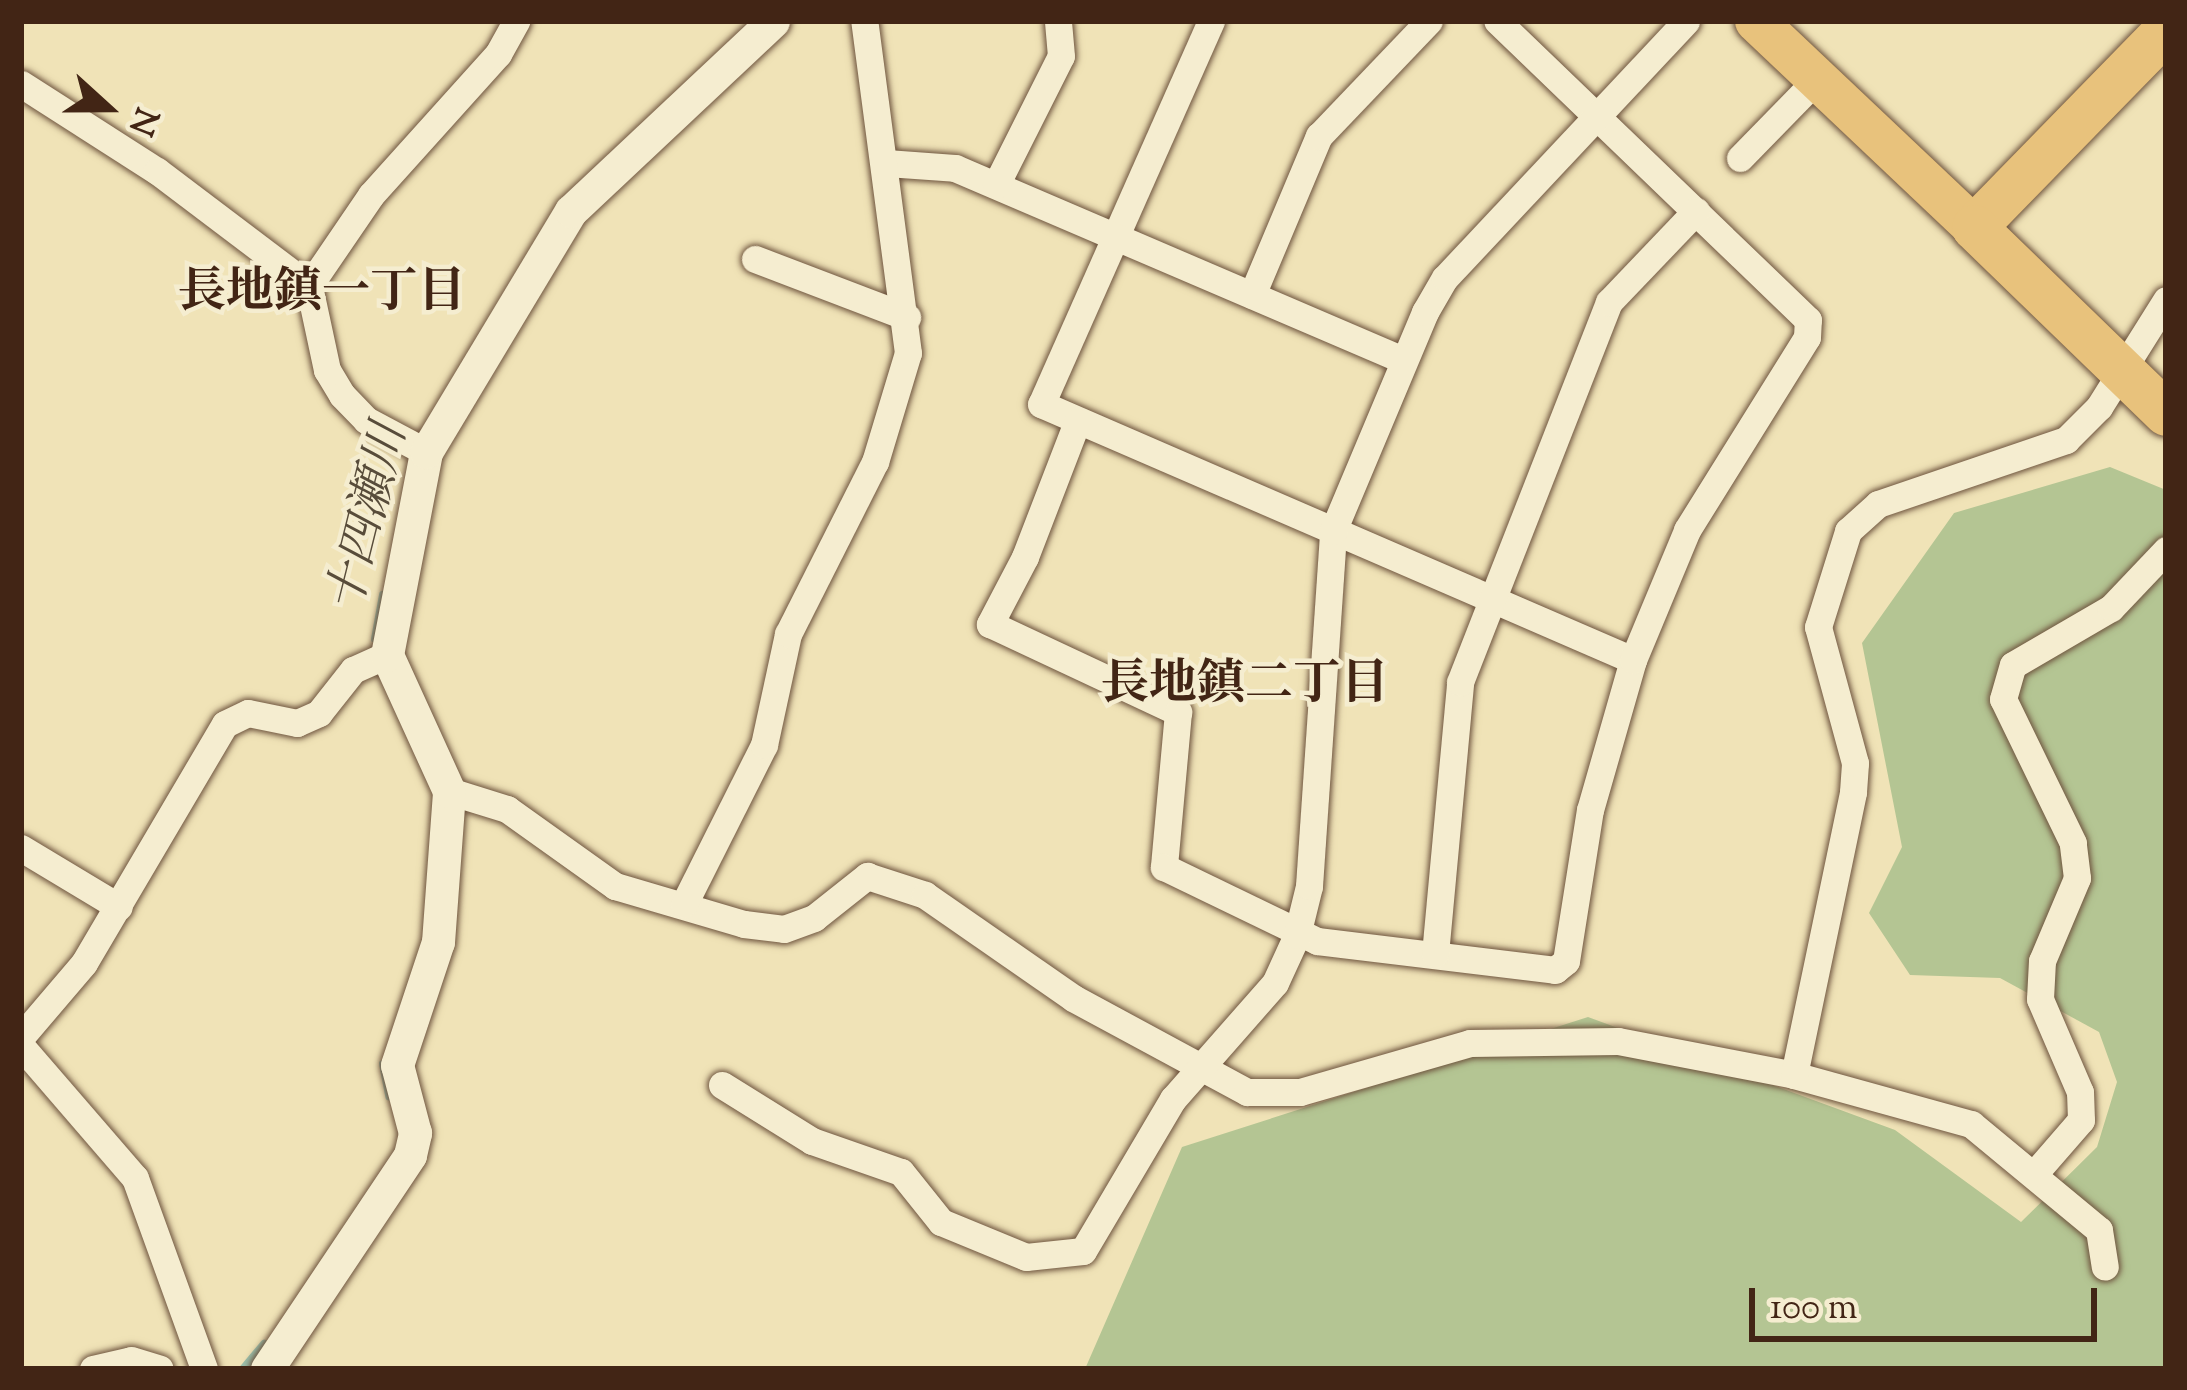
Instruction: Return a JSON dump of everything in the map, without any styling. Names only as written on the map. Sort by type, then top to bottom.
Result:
[{"type":"highway","points":[[1979,232],[2166,30]]},
{"type":"highway","points":[[1979,232],[2116,96],[2166,55]]},
{"type":"highway","points":[[1979,232],[2166,413]]},
{"type":"main road","points":[[1756,21],[1979,232]]},
{"type":"street","points":[[309,286],[371,195],[498,54],[516,21]]},
{"type":"street","points":[[267,1369],[410,1155],[415,1133],[397,1065],[438,942],[449,790],[387,655],[426,452],[571,211],[773,21]]},
{"type":"street","points":[[683,904],[764,745],[788,634],[875,462],[908,353],[907,317],[865,21]]},
{"type":"street","points":[[996,185],[1061,56],[1058,21]]},
{"type":"street","points":[[1210,21],[1041,404],[1633,660]]},
{"type":"street","points":[[1252,295],[1319,136],[1429,21]]},
{"type":"street","points":[[1077,422],[990,624],[1178,712],[1164,867],[1297,934],[1556,970],[1566,962],[1590,810],[1633,660],[1697,512],[1807,337],[1808,320],[1497,21]]},
{"type":"street","points":[[722,1085],[812,1141],[901,1172],[941,1222],[1041,1258],[1083,1250],[1174,1099],[1275,983],[1297,934],[1309,886],[1333,531],[1402,360],[1445,278],[1685,21]]},
{"type":"street","points":[[1740,158],[1817,79]]},
{"type":"street","points":[[21,84],[157,171],[309,286],[327,370],[342,395],[365,420],[426,452]]},
{"type":"street","points":[[886,164],[955,168],[1402,360]]},
{"type":"street","points":[[1435,954],[1460,682],[1609,302],[1696,211]]},
{"type":"street","points":[[754,259],[907,317]]},
{"type":"street","points":[[1794,1075],[1854,777],[1818,627],[1848,530],[1878,504],[2066,440],[2099,407],[2166,300]]},
{"type":"street","points":[[2035,1173],[2081,1120],[2080,1092],[2039,999],[2042,961],[2078,878],[2073,843],[2002,699],[2013,664],[2111,608],[2166,550]]},
{"type":"street","points":[[205,1369],[135,1178],[21,1041],[119,907],[225,724],[248,713],[297,723],[319,713],[353,670],[387,655]]},
{"type":"street","points":[[449,790],[506,808],[615,886],[784,929],[814,918],[867,876],[925,895],[1073,998],[1247,1092],[1300,1092],[1470,1043],[1534,1037],[1681,1049],[1971,1124],[2099,1230],[2105,1267]]},
{"type":"street","points":[[21,848],[119,907]]},
{"type":"street","points":[[92,1369],[131,1360],[160,1369]]},
{"type":"green space","points":[[2110,467],[2166,490],[2166,1369],[1085,1369],[1182,1147],[1588,1017],[1895,1130],[2021,1222],[2097,1147],[2117,1082],[2099,1032],[2000,978],[1910,975],[1869,913],[1902,847],[1862,643],[1954,513]]},
{"type":"waterway","name":"十四瀬川","points":[[375,639],[383,595]]},
{"type":"waterway","name":"十四瀬川","points":[[383,1064],[389,1096]]},
{"type":"waterway","name":"十四瀬川","points":[[243,1369],[264,1344]]},
{"type":"district","name":"長地鎮一丁目","points":[[322,295]]},
{"type":"district","name":"長地鎮二丁目","points":[[1245,687]]}]
